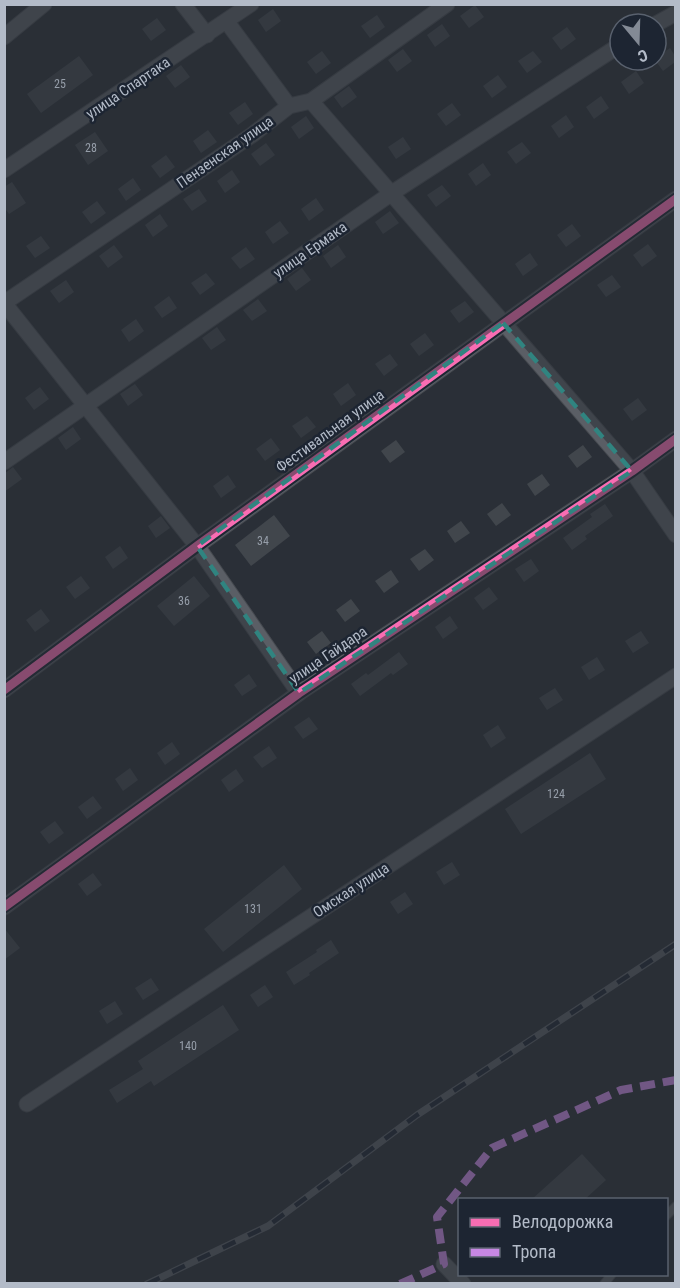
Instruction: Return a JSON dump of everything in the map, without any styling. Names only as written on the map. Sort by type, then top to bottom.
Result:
[{"type":"street","points":[[4,38],[44,4]]},
{"type":"street","points":[[183,4],[207,35]]},
{"type":"street","name":"улица Спартака","points":[[4,170],[251,4]]},
{"type":"street","name":"Пензенская улица","points":[[4,303],[252,135],[290,106],[311,100],[447,4]]},
{"type":"street","points":[[227,22],[290,106]]},
{"type":"street","name":"улица Ермака","points":[[4,462],[392,193],[608,53]]},
{"type":"street","points":[[311,100],[632,471],[675,535]]},
{"type":"street","name":"Фестивальная улица","points":[[4,690],[197,546],[675,199]]},
{"type":"street","points":[[4,303],[197,546],[299,693]]},
{"type":"street","name":"улица Гайдара","points":[[4,907],[299,693],[632,471],[675,439]]},
{"type":"street","name":"Омская улица","points":[[27,1104],[675,676]]},
{"type":"street","points":[[444,1264],[463,1284]]},
{"type":"highlighted area","points":[[503,323],[632,471],[299,693],[197,546]]},
{"type":"building","points":[[475,5],[484,17],[469,28],[460,16]]},
{"type":"building","points":[[273,9],[281,21],[266,32],[258,20]]},
{"type":"building","points":[[377,15],[385,27],[370,38],[361,26]]},
{"type":"building","points":[[157,18],[166,30],[151,41],[142,29]]},
{"type":"building","points":[[442,24],[450,36],[435,47],[427,35]]},
{"type":"building","points":[[567,27],[576,39],[561,50],[552,38]]},
{"type":"building","points":[[670,48],[675,56],[675,62],[668,67],[668,49]]},
{"type":"building","points":[[403,49],[412,61],[397,72],[388,60]]},
{"type":"building","points":[[322,51],[331,63],[316,74],[307,62]]},
{"type":"building","points":[[533,51],[542,62],[527,73],[518,61]]},
{"type":"building","points":[[79,56],[93,75],[41,113],[27,94]]},
{"type":"building","points":[[181,65],[190,77],[175,88],[166,76]]},
{"type":"building","points":[[637,72],[644,83],[629,94],[621,82]]},
{"type":"building","points":[[498,75],[507,87],[492,98],[483,86]]},
{"type":"building","points":[[349,86],[357,97],[342,108],[334,97]]},
{"type":"building","points":[[601,96],[609,108],[594,119],[586,107]]},
{"type":"building","points":[[245,102],[253,114],[238,125],[229,113]]},
{"type":"building","points":[[452,103],[461,115],[446,126],[437,114]]},
{"type":"building","points":[[566,115],[574,127],[559,138],[551,126]]},
{"type":"building","points":[[306,116],[314,128],[299,139],[291,127]]},
{"type":"building","points":[[208,130],[217,142],[201,153],[193,141]]},
{"type":"building","points":[[95,132],[108,151],[88,165],[75,145]]},
{"type":"building","points":[[403,137],[411,149],[396,159],[388,147]]},
{"type":"building","points":[[522,142],[531,153],[516,164],[507,152]]},
{"type":"building","points":[[266,143],[275,155],[260,166],[251,154]]},
{"type":"building","points":[[166,155],[175,167],[160,178],[151,166]]},
{"type":"building","points":[[483,163],[491,175],[476,186],[468,174]]},
{"type":"building","points":[[232,170],[240,182],[225,193],[217,181]]},
{"type":"building","points":[[133,178],[141,190],[126,201],[118,189]]},
{"type":"building","points":[[12,182],[26,203],[9,214],[4,207],[4,187]]},
{"type":"building","points":[[442,185],[451,196],[436,207],[427,195]]},
{"type":"building","points":[[199,189],[207,201],[192,211],[183,199]]},
{"type":"building","points":[[316,198],[324,210],[309,221],[301,209]]},
{"type":"building","points":[[97,201],[106,213],[91,224],[82,212]]},
{"type":"building","points":[[390,211],[399,223],[383,234],[375,222]]},
{"type":"building","points":[[160,214],[168,226],[153,237],[145,225]]},
{"type":"building","points":[[280,221],[289,233],[273,244],[265,232]]},
{"type":"building","points":[[572,224],[581,236],[566,247],[557,235]]},
{"type":"building","points":[[41,236],[50,248],[35,258],[26,246]]},
{"type":"building","points":[[648,244],[657,256],[642,267],[633,255]]},
{"type":"building","points":[[114,245],[123,257],[108,268],[99,256]]},
{"type":"building","points":[[338,245],[346,257],[331,268],[323,256]]},
{"type":"building","points":[[246,247],[255,259],[240,269],[231,258]]},
{"type":"building","points":[[530,253],[538,265],[523,276],[515,264]]},
{"type":"building","points":[[302,268],[311,280],[296,291],[287,279]]},
{"type":"building","points":[[206,273],[215,284],[200,295],[191,283]]},
{"type":"building","points":[[612,275],[621,287],[606,297],[597,285]]},
{"type":"building","points":[[66,280],[74,292],[59,303],[50,291]]},
{"type":"building","points":[[169,296],[177,308],[162,318],[154,307]]},
{"type":"building","points":[[258,299],[267,311],[252,321],[243,310]]},
{"type":"building","points":[[465,301],[474,312],[459,323],[450,311]]},
{"type":"building","points":[[136,319],[144,331],[129,342],[121,330]]},
{"type":"building","points":[[217,327],[226,340],[211,350],[202,338]]},
{"type":"building","points":[[425,333],[434,345],[419,356],[410,344]]},
{"type":"building","points":[[390,354],[398,365],[384,376],[375,364]]},
{"type":"building","points":[[348,383],[356,395],[341,406],[333,394]]},
{"type":"building","points":[[135,384],[143,395],[128,406],[120,394]]},
{"type":"building","points":[[40,387],[49,399],[34,410],[25,398]]},
{"type":"building","points":[[638,398],[647,410],[632,421],[623,409]]},
{"type":"building","points":[[307,416],[316,427],[301,438],[292,426]]},
{"type":"building","points":[[73,427],[81,439],[66,450],[58,438]]},
{"type":"building","points":[[271,438],[280,450],[265,461],[256,449]]},
{"type":"building","points":[[396,440],[405,452],[390,463],[381,451]]},
{"type":"building","points":[[583,445],[592,457],[577,468],[568,456]]},
{"type":"building","points":[[13,467],[22,479],[4,492],[4,474]]},
{"type":"building","points":[[542,474],[550,485],[535,496],[527,484]]},
{"type":"building","points":[[228,475],[236,487],[221,498],[213,486]]},
{"type":"building","points":[[502,503],[511,515],[496,526],[487,514]]},
{"type":"building","points":[[605,504],[613,516],[585,536],[587,539],[572,550],[563,538],[592,517],[590,514]]},
{"type":"building","points":[[274,515],[290,536],[251,566],[235,545]]},
{"type":"building","points":[[161,516],[170,528],[156,538],[148,526]]},
{"type":"building","points":[[461,521],[470,533],[455,543],[447,531]]},
{"type":"building","points":[[120,546],[128,558],[113,569],[105,557]]},
{"type":"building","points":[[425,549],[434,560],[419,571],[410,559]]},
{"type":"building","points":[[531,559],[539,571],[524,582],[515,569]]},
{"type":"building","points":[[391,570],[399,582],[384,593],[375,581]]},
{"type":"building","points":[[81,576],[90,588],[75,599],[66,587]]},
{"type":"building","points":[[194,576],[210,596],[174,626],[157,606]]},
{"type":"building","points":[[489,587],[498,599],[483,610],[474,598]]},
{"type":"building","points":[[351,599],[360,611],[345,622],[336,610]]},
{"type":"building","points":[[41,609],[50,621],[35,632],[26,620]]},
{"type":"building","points":[[450,616],[458,628],[443,639],[435,627]]},
{"type":"building","points":[[322,631],[331,643],[316,654],[307,642]]},
{"type":"building","points":[[641,631],[649,643],[633,653],[625,641]]},
{"type":"building","points":[[399,652],[408,664],[393,675],[391,673],[360,696],[351,684],[366,673],[368,675]]},
{"type":"building","points":[[597,657],[605,670],[589,680],[581,667]]},
{"type":"building","points":[[249,674],[257,686],[242,696],[234,685]]},
{"type":"building","points":[[555,688],[563,700],[547,710],[539,698]]},
{"type":"building","points":[[309,717],[318,729],[303,739],[294,727]]},
{"type":"building","points":[[498,725],[506,738],[491,748],[483,735]]},
{"type":"building","points":[[172,742],[180,754],[165,765],[157,753]]},
{"type":"building","points":[[269,746],[277,758],[262,768],[253,757]]},
{"type":"building","points":[[590,753],[606,779],[521,834],[505,809]]},
{"type":"building","points":[[130,768],[138,780],[123,791],[115,779]]},
{"type":"building","points":[[236,769],[244,781],[229,792],[221,780]]},
{"type":"building","points":[[93,796],[102,808],[87,819],[78,807]]},
{"type":"building","points":[[55,821],[64,833],[49,844],[40,832]]},
{"type":"building","points":[[452,862],[460,875],[444,885],[436,872]]},
{"type":"building","points":[[284,865],[302,889],[223,952],[204,929]]},
{"type":"building","points":[[93,873],[102,885],[87,896],[78,884]]},
{"type":"building","points":[[405,892],[413,904],[398,914],[390,902]]},
{"type":"building","points":[[4,928],[20,948],[4,960]]},
{"type":"building","points":[[331,940],[339,953],[294,985],[286,972]]},
{"type":"building","points":[[151,978],[159,990],[143,1000],[135,988]]},
{"type":"building","points":[[265,985],[273,997],[258,1007],[250,995]]},
{"type":"building","points":[[115,1001],[123,1014],[107,1024],[99,1011]]},
{"type":"building","points":[[223,1005],[239,1030],[154,1086],[151,1081],[117,1103],[109,1090],[143,1069],[138,1061]]},
{"type":"building","points":[[582,1154],[606,1180],[586,1198],[533,1198]]},
{"type":"railway","points":[[147,1284],[268,1226],[417,1115],[676,944]]},
{"type":"marked path","points":[[400,1284],[444,1264],[437,1217],[492,1148],[621,1090],[676,1080]]},
{"type":"cycle path","points":[[4,690],[197,546],[676,199]]},
{"type":"cycle path","points":[[4,907],[299,693],[632,471],[676,439]]}]
